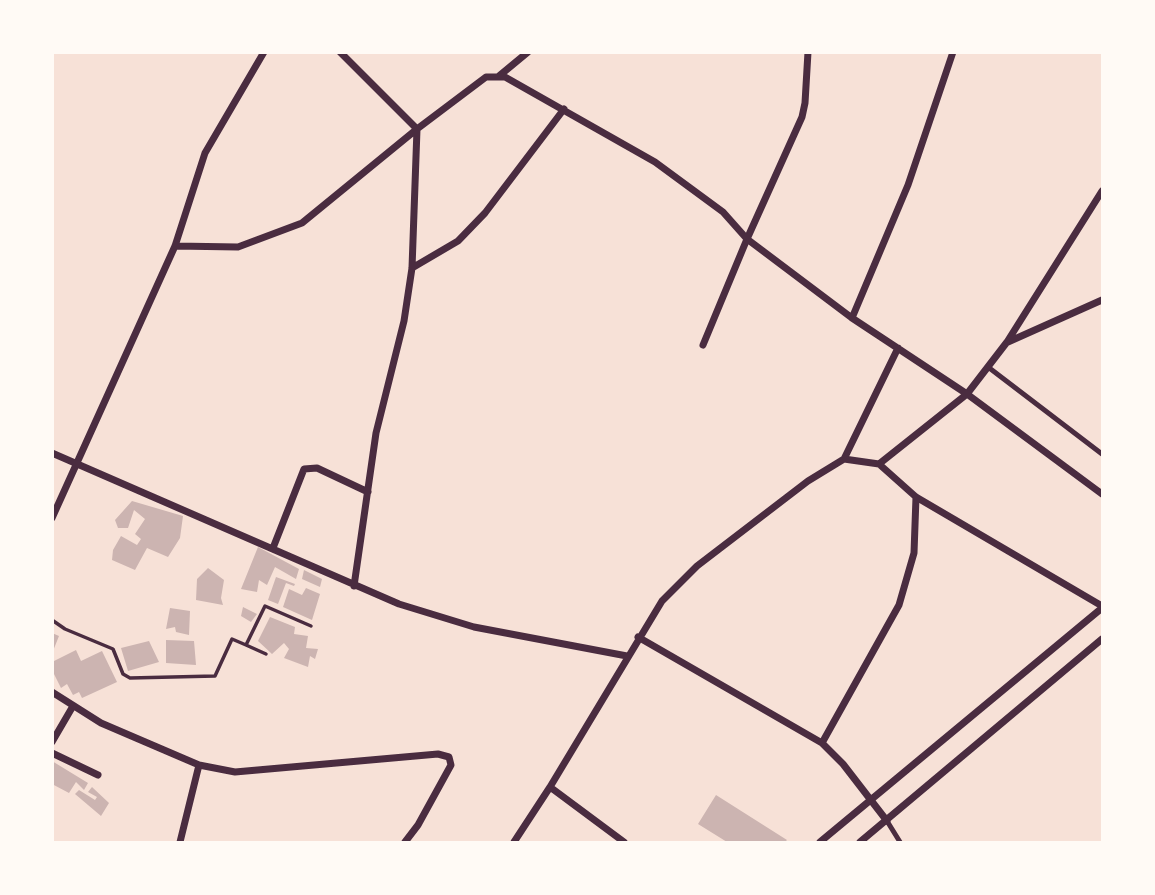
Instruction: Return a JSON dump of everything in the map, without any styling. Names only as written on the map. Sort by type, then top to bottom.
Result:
[{"type":"street","points":[[52,518],[175,246],[205,153],[264,52]]},
{"type":"street","points":[[340,52],[417,129],[412,268],[404,321],[376,433],[354,586]]},
{"type":"street","points":[[499,76],[528,52]]},
{"type":"street","points":[[703,345],[802,117],[808,52]]},
{"type":"street","points":[[852,318],[908,184],[953,52]]},
{"type":"street","points":[[175,246],[238,247],[302,223],[417,129],[486,78],[511,78],[655,162],[723,212],[747,239],[852,318],[967,394],[1102,494]]},
{"type":"street","points":[[412,268],[458,241],[485,213],[564,109]]},
{"type":"street","points":[[880,464],[967,394],[1007,342],[1102,191]]},
{"type":"street","points":[[1007,342],[1102,300]]},
{"type":"street","points":[[514,842],[550,788],[662,601],[697,566],[808,481],[844,459],[898,348]]},
{"type":"street","points":[[52,453],[399,604],[474,628],[627,656]]},
{"type":"street","points":[[820,842],[1102,607],[916,497],[880,464],[844,459]]},
{"type":"street","points":[[273,548],[304,469],[317,468],[368,492]]},
{"type":"street","points":[[821,743],[899,605],[914,553],[916,497]]},
{"type":"street","points":[[638,637],[821,743],[843,764],[887,821]]},
{"type":"street","points":[[860,842],[1102,639]]},
{"type":"street","points":[[52,692],[101,723],[199,765],[235,772],[438,754],[449,757],[451,765],[418,825],[405,842]]},
{"type":"street","points":[[52,743],[73,706]]},
{"type":"street","points":[[52,752],[98,775]]},
{"type":"street","points":[[180,842],[199,765]]},
{"type":"street","points":[[550,788],[624,842]]},
{"type":"lane","points":[[988,367],[1102,454]]},
{"type":"lane","points":[[887,821],[900,842]]},
{"type":"path","points":[[246,645],[265,606],[311,626]]},
{"type":"path","points":[[52,620],[65,629],[113,649],[123,674],[130,678],[215,676],[232,639],[266,654]]},
{"type":"building","points":[[132,501],[183,516],[180,538],[168,557],[147,548],[135,570],[112,560],[113,550],[121,536],[137,545],[141,539],[135,534],[145,519],[134,510],[128,528],[118,528],[115,520]]},
{"type":"building","points":[[258,547],[299,569],[296,579],[275,567],[267,585],[259,580],[257,592],[241,589]]},
{"type":"building","points":[[208,568],[224,580],[221,598],[223,605],[196,600],[197,579]]},
{"type":"building","points":[[304,570],[322,579],[320,587],[302,579]]},
{"type":"building","points":[[276,577],[295,584],[286,583],[278,604],[268,600]]},
{"type":"building","points":[[306,588],[320,594],[312,620],[283,607],[289,589],[302,595]]},
{"type":"building","points":[[243,607],[257,614],[251,622],[241,616]]},
{"type":"building","points":[[170,608],[190,611],[189,635],[176,632],[175,627],[166,629]]},
{"type":"building","points":[[270,617],[295,627],[294,634],[308,636],[306,648],[318,649],[315,659],[310,656],[308,667],[284,658],[289,649],[284,643],[272,654],[258,641]]},
{"type":"building","points":[[52,633],[59,636],[53,651],[52,651]]},
{"type":"building","points":[[166,640],[194,641],[196,665],[166,663]]},
{"type":"building","points":[[149,641],[159,662],[128,671],[121,648]]},
{"type":"building","points":[[76,650],[81,661],[102,651],[117,682],[82,698],[79,692],[73,695],[67,684],[61,688],[52,670],[52,662]]},
{"type":"building","points":[[52,761],[88,783],[84,790],[76,782],[69,793],[52,784]]},
{"type":"building","points":[[92,787],[109,803],[101,816],[75,794],[79,790],[95,800],[97,797],[88,792]]},
{"type":"building","points":[[716,795],[787,840],[727,842],[698,824]]}]
